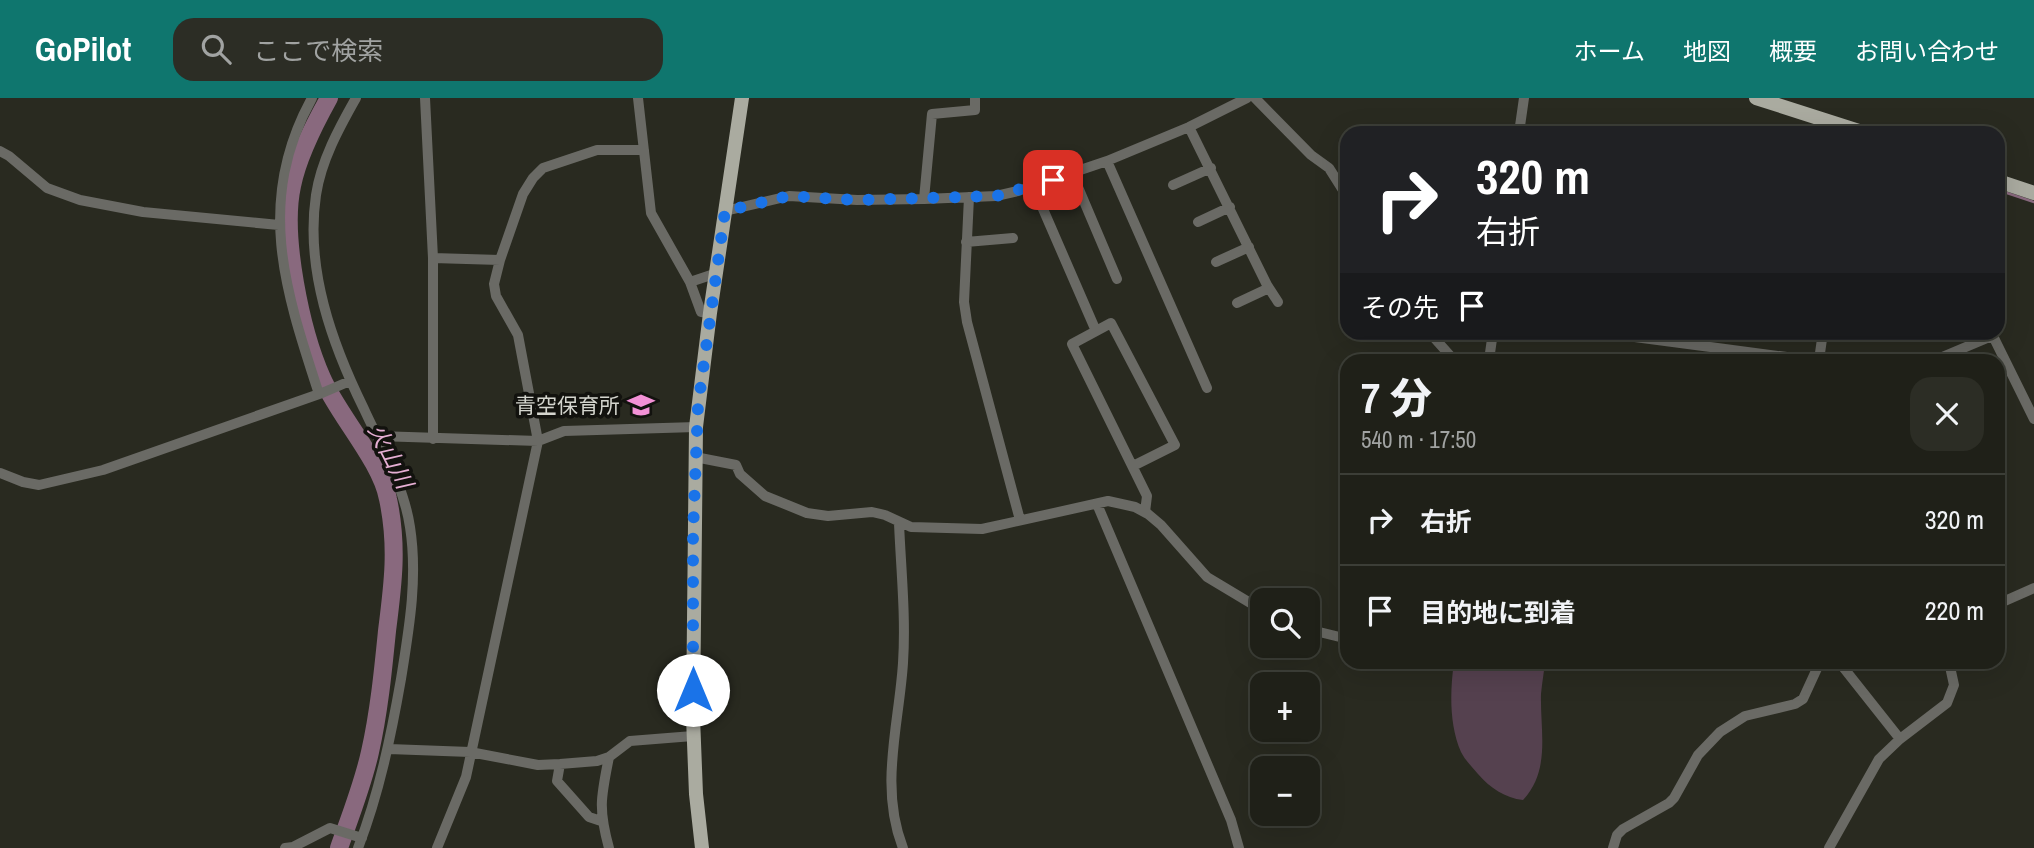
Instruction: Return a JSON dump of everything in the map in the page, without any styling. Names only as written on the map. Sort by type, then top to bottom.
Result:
[{"type":"main road","points":[[702,848],[693,736],[696,427],[742,98]]},
{"type":"main road","points":[[1756,98],[1837,126]]},
{"type":"main road","points":[[2005,183],[2034,193]]},
{"type":"street","points":[[312,98],[298,123],[287,154],[280,190],[279,225],[297,324],[321,394]]},
{"type":"street","points":[[285,848],[293,847],[330,828],[358,840],[388,749],[409,624],[413,559],[410,526],[403,496],[350,381],[321,295],[315,250],[316,194],[325,162],[356,98]]},
{"type":"street","points":[[425,98],[433,258],[433,439]]},
{"type":"street","points":[[638,98],[651,214],[690,282],[701,312],[710,313]]},
{"type":"street","points":[[924,199],[932,114],[975,110],[975,98]]},
{"type":"street","points":[[725,211],[789,196],[857,200],[996,196],[1107,161],[1189,127],[1247,98]]},
{"type":"street","points":[[1255,98],[1311,155],[1329,168],[1340,185]]},
{"type":"street","points":[[1520,126],[1524,98]]},
{"type":"street","points":[[1189,127],[1278,302]]},
{"type":"street","points":[[437,848],[466,777],[538,442],[518,335],[495,296],[494,284],[500,260],[523,194],[543,168],[597,150],[643,150]]},
{"type":"street","points":[[0,151],[47,188],[80,200],[143,212],[279,225]]},
{"type":"street","points":[[1107,161],[1207,388]]},
{"type":"street","points":[[1173,185],[1211,168]]},
{"type":"street","points":[[1072,173],[1116,279]]},
{"type":"street","points":[[1033,186],[1096,331]]},
{"type":"street","points":[[969,197],[964,302],[967,322],[1020,520]]},
{"type":"street","points":[[1198,222],[1230,207]]},
{"type":"street","points":[[966,242],[1013,237]]},
{"type":"street","points":[[1216,262],[1249,247]]},
{"type":"street","points":[[433,258],[500,260]]},
{"type":"street","points":[[690,282],[717,273]]},
{"type":"street","points":[[1237,303],[1269,288]]},
{"type":"street","points":[[1133,466],[1175,445],[1111,323],[1072,344],[1147,496],[1144,512]]},
{"type":"street","points":[[1436,340],[1449,354]]},
{"type":"street","points":[[1660,340],[1771,354]]},
{"type":"street","points":[[1948,354],[1979,340]]},
{"type":"street","points":[[2005,360],[2034,419]]},
{"type":"street","points":[[0,474],[39,485],[80,476],[179,445],[350,381]]},
{"type":"street","points":[[377,436],[538,442],[564,431],[696,427]]},
{"type":"street","points":[[695,457],[736,465],[740,474],[765,496],[807,513],[828,516],[872,512],[911,527],[982,529],[1108,501],[1135,507],[1161,525],[1207,577],[1250,603]]},
{"type":"street","points":[[1097,504],[1231,820],[1239,848]]},
{"type":"street","points":[[899,523],[903,661],[890,778],[896,830],[903,848]]},
{"type":"street","points":[[2005,601],[2034,588]]},
{"type":"street","points":[[1320,632],[1340,637]]},
{"type":"street","points":[[1613,848],[1617,835],[1623,829],[1674,798],[1698,755],[1720,732],[1745,716],[1795,704],[1803,699],[1817,669]]},
{"type":"street","points":[[1845,669],[1900,739]]},
{"type":"street","points":[[1829,848],[1879,759],[1947,703],[1954,685],[1951,669]]},
{"type":"street","points":[[388,749],[470,752],[538,765],[597,761],[609,757],[629,741],[693,736]]},
{"type":"street","points":[[609,757],[600,801],[601,821],[609,848]]},
{"type":"street","points":[[560,764],[557,780],[589,817],[601,821]]},
{"type":"shaded area","points":[[1453,669],[1544,669],[1541,694],[1541,763],[1532,788],[1523,800],[1504,795],[1493,788],[1461,752],[1454,730]]},
{"type":"waterway","name":"火山川","points":[[329,98],[307,141],[292,186],[289,207],[291,256],[300,310],[314,358],[329,392],[384,484],[394,549],[391,597],[373,737],[364,776],[339,848]]},
{"type":"waterway","points":[[2005,192],[2034,202]]},
{"type":"place","name":"青空保育所","points":[[641,405]]},
{"type":"route","points":[[693,690],[693,533],[698,406],[725,211],[789,196],[857,200],[996,196],[1053,180]]}]
